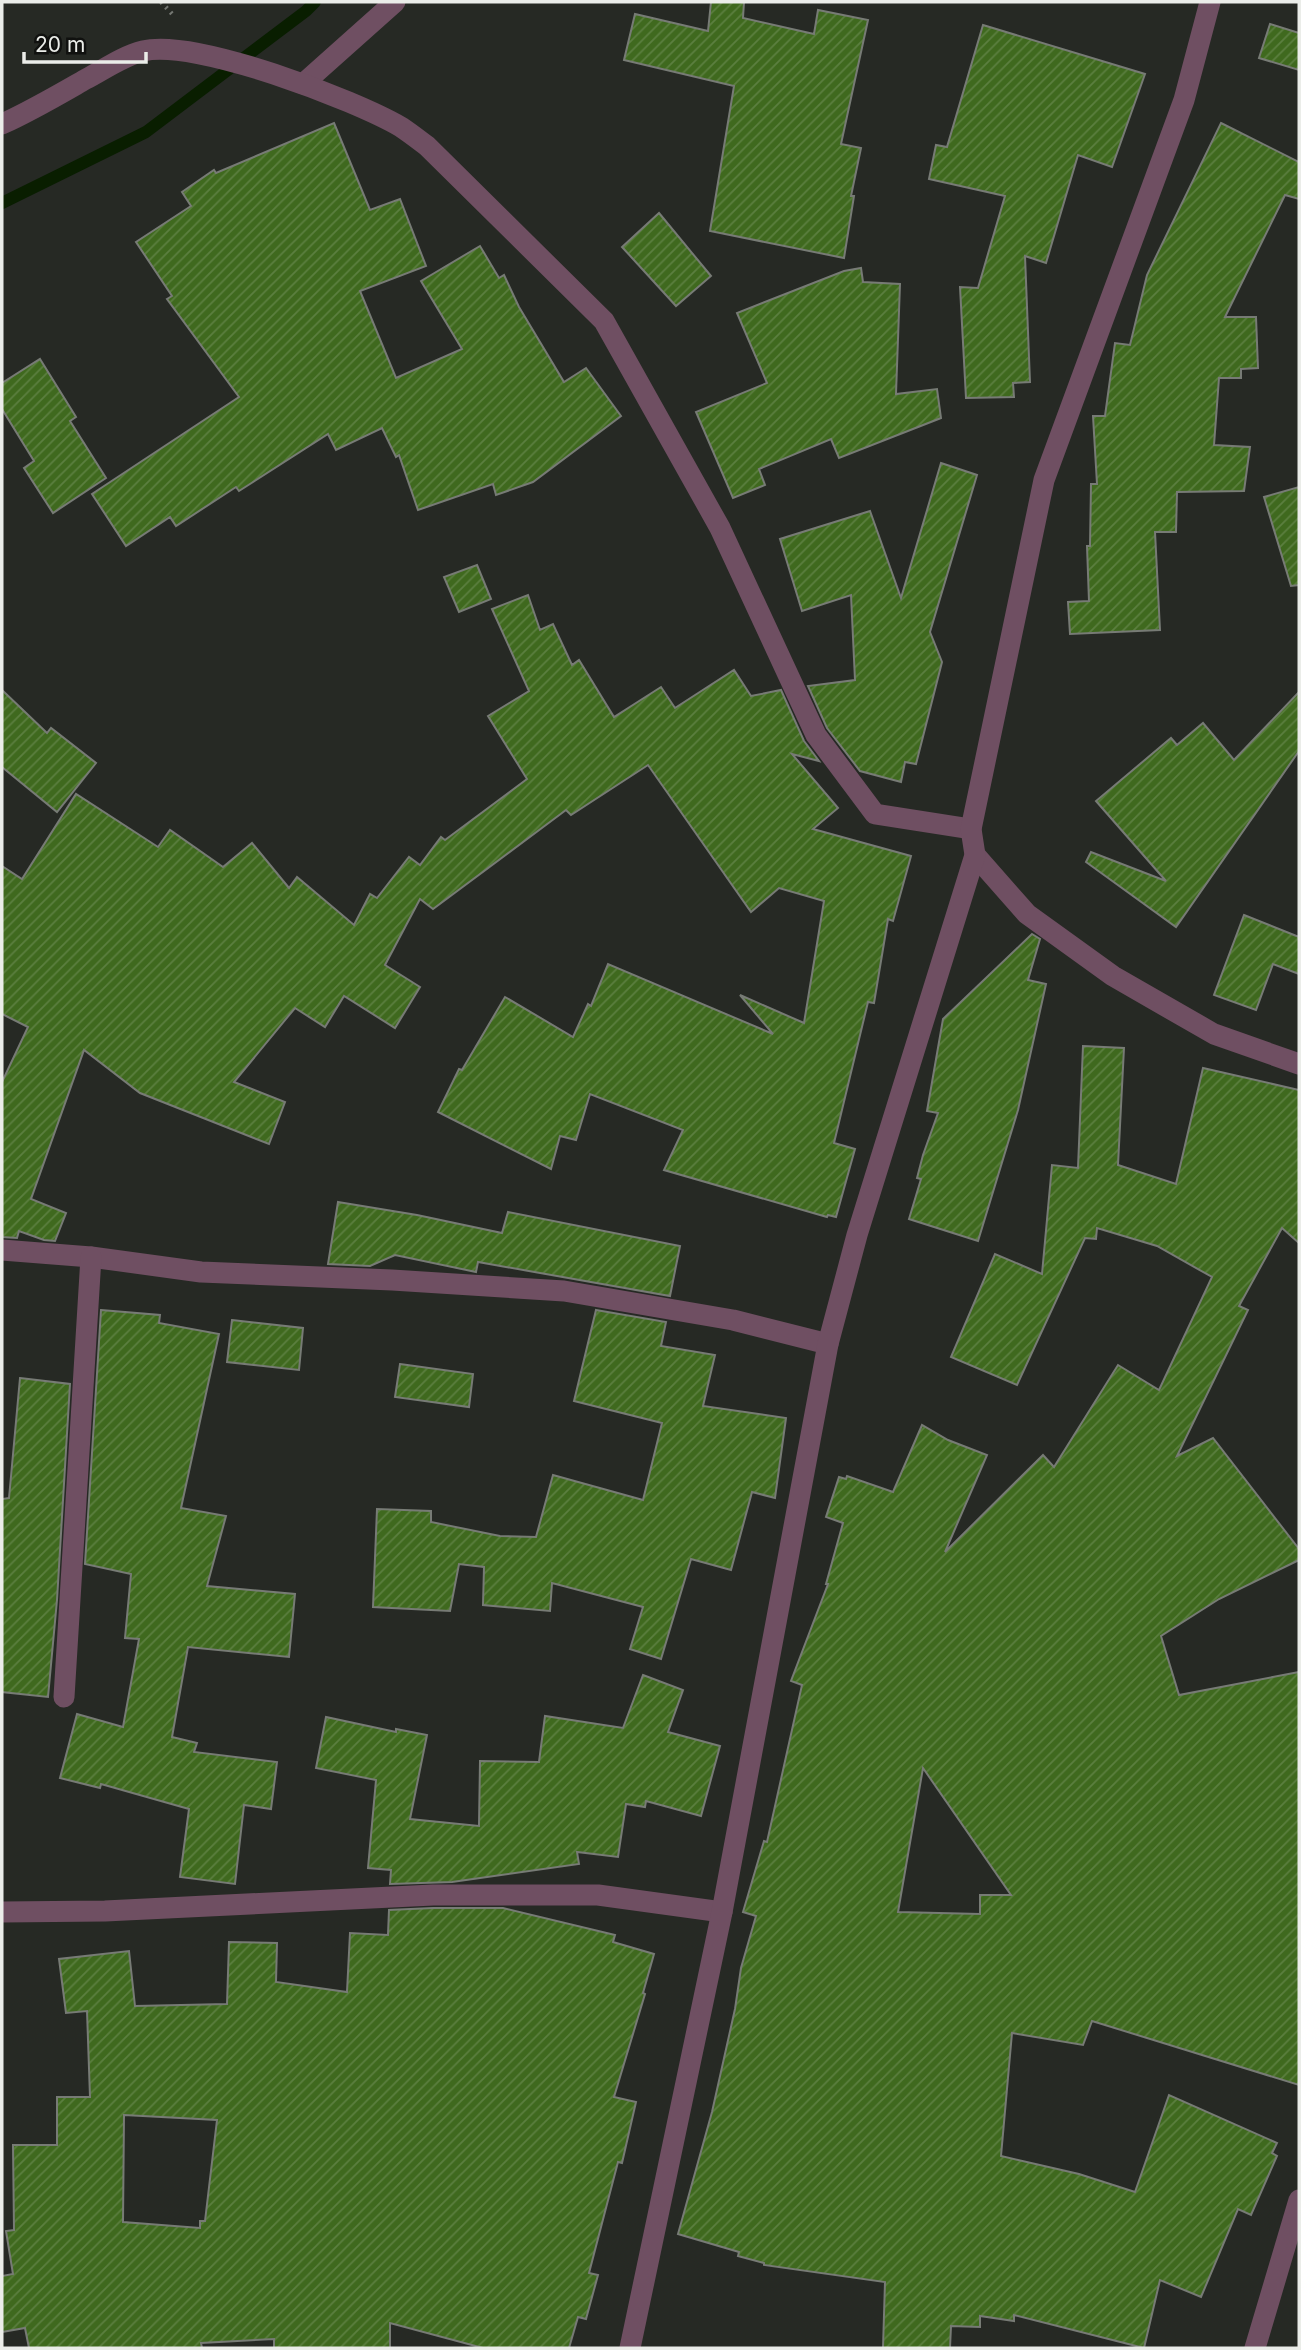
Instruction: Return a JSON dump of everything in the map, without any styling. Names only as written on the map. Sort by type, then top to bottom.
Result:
[{"type":"street","points":[[303,84],[395,2]]},
{"type":"street","points":[[630,2348],[722,1912],[828,1344],[857,1235],[975,855],[971,829],[1044,480],[1184,100],[1210,2]]},
{"type":"street","points":[[2,124],[126,56],[146,50],[170,49],[207,55],[303,84],[401,127],[427,146],[604,321],[720,527],[816,734],[875,814],[971,829]]},
{"type":"street","points":[[975,855],[1027,914],[1113,976],[1214,1034],[1299,1065]]},
{"type":"street","points":[[2,1251],[91,1257],[201,1272],[564,1291],[733,1320],[828,1344]]},
{"type":"street","points":[[64,1698],[91,1257]]},
{"type":"street","points":[[2,1912],[105,1911],[433,1895],[598,1895],[722,1912]]},
{"type":"street","points":[[1255,2348],[1299,2200]]},
{"type":"building","points":[[711,2],[744,2],[743,18],[814,34],[818,10],[868,20],[841,144],[861,148],[851,196],[854,196],[844,258],[710,231],[734,86],[624,60],[635,14],[708,31]]},
{"type":"building","points":[[1270,24],[1299,33],[1299,70],[1259,58]]},
{"type":"building","points":[[983,25],[1145,74],[1112,167],[1078,155],[1046,263],[1025,256],[1030,382],[1013,383],[1014,397],[966,398],[960,287],[978,288],[1005,196],[929,179],[936,145],[947,147]]},
{"type":"building","points":[[334,123],[370,210],[400,199],[426,266],[360,291],[396,378],[462,349],[421,281],[480,246],[499,278],[504,275],[519,307],[564,382],[586,368],[621,416],[533,482],[496,495],[493,484],[418,510],[399,455],[396,457],[382,428],[336,450],[328,434],[239,491],[236,487],[176,526],[170,517],[126,546],[92,494],[239,397],[167,299],[172,296],[136,242],[191,206],[182,192],[214,170],[216,173]]},
{"type":"building","points":[[1221,123],[1299,162],[1299,199],[1285,195],[1225,317],[1256,317],[1258,368],[1241,369],[1241,378],[1219,378],[1214,445],[1250,447],[1244,491],[1177,492],[1176,532],[1155,532],[1160,630],[1070,634],[1068,602],[1089,601],[1087,546],[1090,546],[1091,484],[1097,484],[1093,416],[1105,416],[1115,343],[1130,345],[1147,275]]},
{"type":"building","points":[[659,213],[711,276],[676,306],[622,247]]},
{"type":"building","points":[[861,268],[863,282],[900,284],[896,394],[937,389],[941,418],[839,458],[831,439],[759,469],[765,485],[733,498],[696,412],[767,383],[737,313],[844,271]]},
{"type":"building","points":[[40,359],[76,417],[70,421],[106,478],[53,513],[24,468],[34,461],[2,409],[2,383]]},
{"type":"building","points":[[941,463],[977,475],[930,632],[942,662],[916,764],[905,762],[901,782],[860,771],[827,728],[808,686],[855,680],[851,595],[802,611],[780,539],[870,511],[901,598]]},
{"type":"building","points":[[1299,487],[1299,585],[1291,586],[1264,497]]},
{"type":"building","points":[[477,565],[491,599],[459,612],[444,577]]},
{"type":"building","points":[[528,595],[540,630],[553,624],[572,665],[579,660],[614,717],[661,687],[675,708],[734,670],[751,696],[781,690],[804,741],[819,761],[792,754],[838,808],[813,829],[911,856],[893,921],[888,919],[874,1003],[868,1002],[834,1143],[855,1149],[836,1217],[827,1217],[664,1170],[683,1130],[590,1094],[576,1140],[560,1136],[551,1169],[438,1112],[459,1069],[462,1070],[505,997],[573,1037],[588,1004],[591,1006],[608,964],[773,1034],[740,995],[804,1023],[824,901],[779,888],[751,912],[648,765],[571,815],[566,810],[433,909],[420,899],[385,965],[420,987],[395,1028],[344,996],[325,1027],[295,1008],[234,1082],[285,1102],[269,1144],[140,1093],[84,1050],[31,1199],[66,1213],[55,1241],[19,1231],[17,1238],[2,1237],[2,1082],[28,1027],[2,1014],[2,866],[22,879],[76,794],[158,847],[170,830],[223,867],[252,843],[289,888],[297,877],[354,925],[370,894],[377,898],[409,857],[420,865],[441,837],[445,840],[527,779],[488,716],[529,691],[492,609]]},
{"type":"building","points":[[2,690],[47,733],[51,728],[96,763],[57,812],[2,767]]},
{"type":"building","points":[[1299,692],[1299,751],[1176,927],[1086,862],[1091,852],[1166,881],[1096,801],[1171,738],[1177,745],[1203,723],[1234,760]]},
{"type":"building","points":[[1244,915],[1299,937],[1299,974],[1273,964],[1256,1010],[1214,995]]},
{"type":"building","points":[[1032,934],[1040,939],[1028,980],[1046,984],[1018,1110],[978,1241],[909,1219],[921,1179],[917,1178],[923,1155],[938,1113],[927,1111],[943,1019]]},
{"type":"building","points":[[1083,1046],[1124,1048],[1118,1165],[1176,1184],[1203,1068],[1299,1090],[1299,1243],[1282,1228],[1239,1306],[1248,1310],[1177,1456],[1213,1438],[1299,1549],[1299,1560],[1219,1599],[1161,1636],[1179,1695],[1299,1672],[1299,2085],[1092,2021],[1083,2045],[1012,2033],[1001,2156],[1079,2174],[1135,2192],[1169,2095],[1277,2143],[1272,2153],[1277,2156],[1251,2215],[1238,2209],[1201,2297],[1160,2280],[1144,2348],[1014,2315],[1014,2321],[980,2316],[980,2327],[951,2326],[950,2348],[883,2348],[885,2282],[764,2265],[738,2256],[739,2252],[678,2234],[712,2112],[735,2009],[741,1968],[756,1916],[743,1912],[764,1841],[767,1842],[802,1685],[791,1681],[828,1584],[843,1523],[826,1517],[839,1477],[846,1479],[847,1476],[893,1492],[922,1425],[948,1440],[987,1455],[945,1552],[1043,1455],[1054,1467],[1118,1365],[1159,1390],[1212,1277],[1157,1246],[1097,1228],[1096,1239],[1085,1238],[1017,1385],[951,1357],[995,1254],[1042,1274],[1052,1165],[1078,1168]],"holes":[[[923,1768],[1011,1895],[980,1895],[980,1914],[898,1912]]]},
{"type":"building","points":[[338,1202],[502,1233],[508,1212],[680,1246],[670,1296],[478,1262],[476,1272],[395,1255],[370,1266],[328,1264]]},
{"type":"building","points":[[101,1310],[160,1315],[159,1323],[219,1334],[181,1508],[226,1516],[207,1586],[295,1594],[289,1657],[188,1647],[172,1737],[197,1743],[194,1752],[277,1762],[271,1809],[244,1805],[235,1884],[180,1877],[189,1809],[101,1784],[100,1788],[60,1778],[77,1714],[123,1727],[139,1639],[125,1638],[131,1574],[85,1564]]},
{"type":"building","points":[[596,1310],[666,1322],[661,1346],[715,1355],[703,1406],[786,1418],[775,1498],[752,1492],[731,1570],[691,1559],[661,1659],[630,1649],[643,1607],[552,1583],[550,1611],[483,1605],[484,1567],[459,1564],[450,1611],[373,1607],[377,1509],[431,1511],[431,1522],[500,1536],[536,1537],[553,1475],[643,1500],[662,1423],[574,1401]]},
{"type":"building","points":[[232,1320],[303,1328],[299,1370],[227,1362]]},
{"type":"building","points":[[400,1364],[473,1374],[469,1407],[395,1397]]},
{"type":"building","points":[[20,1378],[70,1384],[57,1600],[48,1697],[2,1692],[2,1499],[9,1498]]},
{"type":"building","points":[[643,1675],[683,1690],[668,1732],[720,1746],[701,1816],[646,1801],[645,1807],[626,1804],[618,1857],[577,1852],[579,1864],[452,1882],[390,1884],[391,1870],[368,1868],[376,1780],[316,1768],[326,1717],[396,1732],[396,1729],[427,1735],[410,1819],[479,1826],[480,1761],[539,1762],[545,1716],[623,1728]]},
{"type":"building","points":[[503,1908],[615,1935],[613,1942],[654,1954],[643,1993],[645,1994],[614,2097],[636,2102],[622,2163],[618,2162],[589,2273],[598,2275],[586,2319],[578,2317],[569,2348],[483,2348],[390,2323],[390,2348],[274,2348],[274,2339],[201,2343],[202,2348],[29,2348],[25,2328],[2,2332],[2,2276],[13,2274],[6,2231],[14,2230],[13,2145],[57,2145],[57,2097],[90,2097],[87,2011],[66,2013],[59,1959],[129,1951],[135,2006],[227,2004],[229,1942],[277,1943],[276,1982],[347,1992],[350,1933],[388,1935],[389,1910]],"holes":[[[124,2115],[217,2120],[205,2221],[200,2221],[200,2228],[123,2222]]]},
{"type":"waterway","points":[[2,203],[146,132],[315,2]]}]
